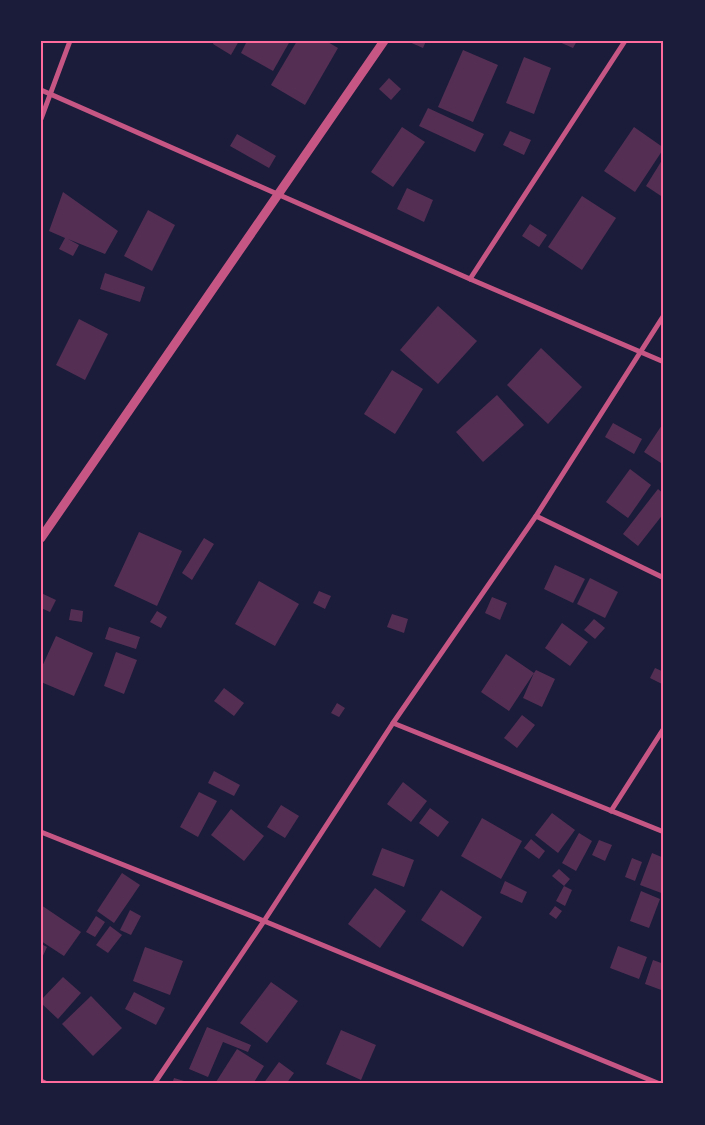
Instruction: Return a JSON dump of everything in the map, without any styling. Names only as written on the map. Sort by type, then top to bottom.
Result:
[{"type":"street","points":[[41,118],[70,41]]},
{"type":"street","points":[[42,534],[384,41]]},
{"type":"street","points":[[470,278],[625,41]]},
{"type":"street","points":[[41,90],[664,362]]},
{"type":"street","points":[[154,1084],[393,724],[536,516],[664,315]]},
{"type":"street","points":[[536,516],[664,578]]},
{"type":"street","points":[[393,724],[664,832]]},
{"type":"street","points":[[611,811],[664,728]]},
{"type":"street","points":[[41,832],[264,921],[660,1084]]},
{"type":"street","points":[[41,1081],[47,1084]]},
{"type":"building","points":[[214,41],[239,41],[231,55],[213,44]]},
{"type":"building","points":[[247,41],[290,41],[273,71],[241,53]]},
{"type":"building","points":[[297,41],[326,41],[338,48],[305,105],[271,85]]},
{"type":"building","points":[[407,41],[426,41],[423,48]]},
{"type":"building","points":[[557,41],[577,41],[573,48]]},
{"type":"building","points":[[463,50],[498,65],[473,122],[438,107]]},
{"type":"building","points":[[524,57],[551,68],[534,114],[506,103]]},
{"type":"building","points":[[389,78],[401,89],[391,100],[379,89]]},
{"type":"building","points":[[428,108],[484,134],[475,152],[419,126]]},
{"type":"building","points":[[402,127],[425,142],[393,187],[371,172]]},
{"type":"building","points":[[634,127],[664,148],[635,192],[604,171]]},
{"type":"building","points":[[510,131],[531,140],[524,155],[503,145]]},
{"type":"building","points":[[237,134],[276,156],[269,168],[230,146]]},
{"type":"building","points":[[664,157],[664,198],[646,186]]},
{"type":"building","points":[[407,188],[433,200],[424,222],[397,209]]},
{"type":"building","points":[[63,192],[118,231],[105,254],[68,239],[79,245],[73,256],[59,249],[65,238],[49,231]]},
{"type":"building","points":[[582,196],[616,218],[582,270],[548,247]]},
{"type":"building","points":[[148,210],[175,225],[152,271],[124,256]]},
{"type":"building","points":[[530,224],[547,235],[539,247],[522,236]]},
{"type":"building","points":[[105,273],[145,287],[140,302],[100,289]]},
{"type":"building","points":[[438,306],[477,341],[438,384],[400,350]]},
{"type":"building","points":[[79,319],[108,334],[85,380],[56,365]]},
{"type":"building","points":[[541,348],[582,387],[548,424],[507,385]]},
{"type":"building","points":[[392,370],[423,389],[395,434],[364,414]]},
{"type":"building","points":[[497,395],[524,425],[483,462],[456,432]]},
{"type":"building","points":[[664,422],[664,465],[644,452]]},
{"type":"building","points":[[613,423],[642,439],[634,454],[605,437]]},
{"type":"building","points":[[630,469],[651,485],[628,518],[606,502]]},
{"type":"building","points":[[658,489],[664,494],[664,513],[638,546],[623,534]]},
{"type":"building","points":[[139,532],[182,551],[157,606],[114,586]]},
{"type":"building","points":[[204,538],[214,544],[192,580],[182,573]]},
{"type":"building","points":[[555,565],[585,579],[573,603],[544,589]]},
{"type":"building","points":[[590,578],[618,592],[605,618],[577,604]]},
{"type":"building","points":[[259,581],[299,604],[275,646],[235,624]]},
{"type":"building","points":[[319,591],[331,596],[325,609],[313,603]]},
{"type":"building","points":[[41,593],[56,600],[50,612],[41,608]]},
{"type":"building","points":[[492,597],[507,603],[500,620],[485,613]]},
{"type":"building","points":[[71,609],[83,611],[82,622],[69,620]]},
{"type":"building","points":[[157,611],[167,617],[161,628],[150,622]]},
{"type":"building","points":[[392,614],[408,619],[404,633],[387,627]]},
{"type":"building","points":[[594,619],[605,628],[595,639],[584,630]]},
{"type":"building","points":[[562,623],[588,642],[570,666],[545,648]]},
{"type":"building","points":[[109,627],[140,637],[136,649],[105,639]]},
{"type":"building","points":[[56,636],[93,653],[74,696],[41,682],[41,669]]},
{"type":"building","points":[[116,652],[137,660],[124,694],[104,686]]},
{"type":"building","points":[[506,654],[534,673],[509,711],[481,692]]},
{"type":"building","points":[[655,668],[664,672],[664,685],[650,678]]},
{"type":"building","points":[[536,670],[555,679],[542,707],[523,698]]},
{"type":"building","points":[[224,688],[244,703],[234,716],[214,701]]},
{"type":"building","points":[[337,703],[345,708],[339,717],[331,713]]},
{"type":"building","points":[[522,715],[535,725],[517,748],[504,738]]},
{"type":"building","points":[[214,771],[240,785],[234,796],[208,783]]},
{"type":"building","points":[[403,782],[427,801],[411,822],[387,804]]},
{"type":"building","points":[[199,792],[217,801],[198,837],[180,827]]},
{"type":"building","points":[[281,805],[299,816],[285,838],[267,827]]},
{"type":"building","points":[[430,808],[449,822],[438,837],[419,823]]},
{"type":"building","points":[[231,809],[264,836],[244,861],[211,835]]},
{"type":"building","points":[[552,813],[575,830],[558,853],[535,835]]},
{"type":"building","points":[[482,818],[522,841],[501,879],[461,856]]},
{"type":"building","points":[[579,833],[592,841],[576,871],[562,863]]},
{"type":"building","points":[[531,839],[545,851],[539,859],[524,848]]},
{"type":"building","points":[[599,840],[612,845],[605,861],[592,855]]},
{"type":"building","points":[[382,848],[414,860],[404,887],[372,875]]},
{"type":"building","points":[[652,853],[664,858],[664,894],[640,885]]},
{"type":"building","points":[[632,858],[642,862],[635,881],[625,877]]},
{"type":"building","points":[[559,869],[570,879],[564,886],[552,876]]},
{"type":"building","points":[[122,873],[140,885],[114,923],[97,911]]},
{"type":"building","points":[[505,881],[527,892],[522,903],[500,893]]},
{"type":"building","points":[[564,886],[572,890],[565,906],[556,901]]},
{"type":"building","points":[[375,888],[406,911],[380,948],[348,924]]},
{"type":"building","points":[[441,890],[482,917],[463,947],[421,920]]},
{"type":"building","points":[[641,891],[660,899],[649,928],[630,921]]},
{"type":"building","points":[[41,905],[81,932],[64,956],[41,941]]},
{"type":"building","points":[[555,906],[562,911],[556,919],[549,914]]},
{"type":"building","points":[[130,910],[141,916],[131,935],[120,930]]},
{"type":"building","points":[[96,916],[105,922],[95,937],[86,932]]},
{"type":"building","points":[[110,926],[122,935],[108,953],[96,945]]},
{"type":"building","points":[[41,944],[47,947],[41,960]]},
{"type":"building","points":[[618,946],[647,957],[639,979],[610,968]]},
{"type":"building","points":[[145,947],[183,961],[170,995],[133,981]]},
{"type":"building","points":[[653,960],[664,964],[664,991],[645,984]]},
{"type":"building","points":[[63,977],[81,993],[58,1019],[41,1003],[41,1000]]},
{"type":"building","points":[[271,982],[298,1001],[267,1043],[240,1023]]},
{"type":"building","points":[[134,992],[165,1008],[156,1025],[125,1009]]},
{"type":"building","points":[[91,996],[122,1028],[93,1056],[62,1024]]},
{"type":"building","points":[[207,1027],[251,1045],[248,1052],[223,1042],[208,1077],[189,1069]]},
{"type":"building","points":[[341,1030],[376,1045],[361,1080],[326,1064]]},
{"type":"building","points":[[237,1049],[264,1066],[253,1084],[219,1084],[216,1082]]},
{"type":"building","points":[[279,1062],[294,1073],[286,1084],[263,1084]]},
{"type":"building","points":[[174,1078],[191,1083],[191,1084],[172,1084]]}]
